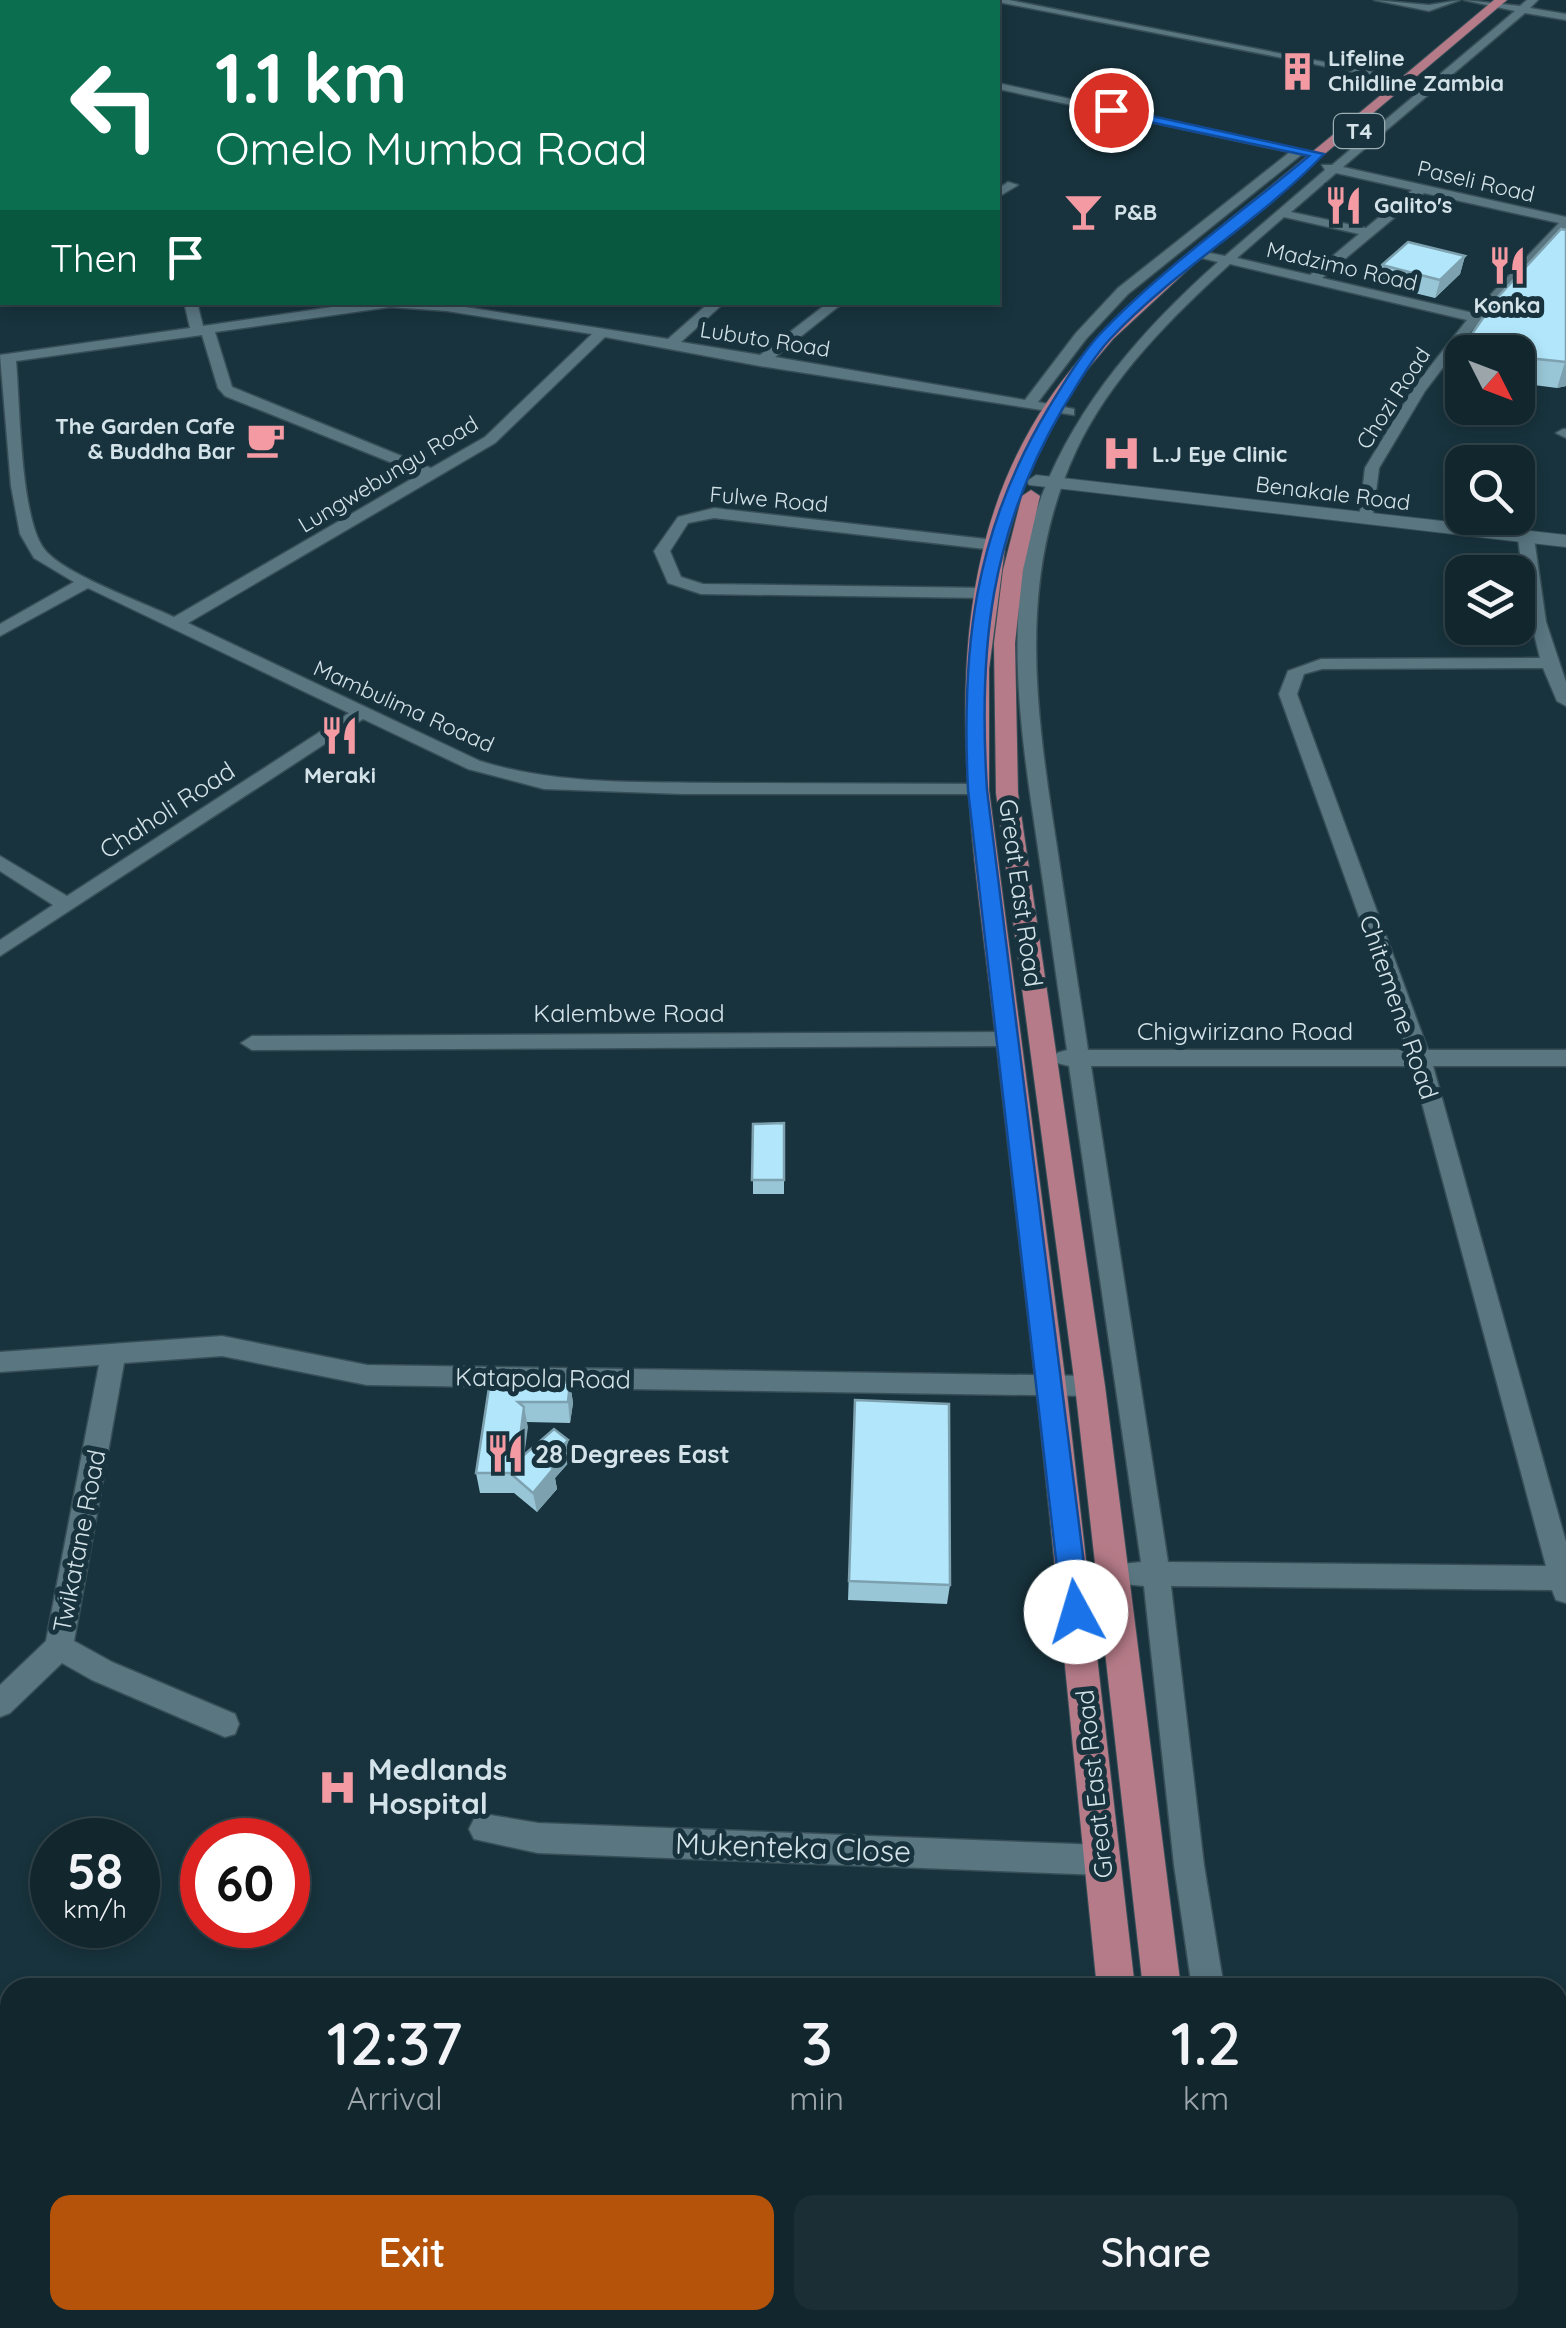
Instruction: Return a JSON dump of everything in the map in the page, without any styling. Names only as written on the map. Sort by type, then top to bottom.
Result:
[{"type":"main road","name":"Great East Road","points":[[1115,1978],[1051,1385],[978,790],[974,723],[985,593],[994,546],[1026,459],[1050,409],[1212,256],[1323,163],[1405,79],[1512,3]]},
{"type":"main road","name":"Great East Road","points":[[1050,409],[1046,482],[1014,551],[1006,596],[1002,716],[1007,793],[1090,1386],[1161,1978]]},
{"type":"street","points":[[1379,0],[1429,8],[1455,0]]},
{"type":"street","points":[[1469,0],[1512,3],[1566,17]]},
{"type":"street","points":[[1000,1],[1405,79]]},
{"type":"street","points":[[1207,1978],[1156,1573],[1028,720],[1028,639],[1035,551],[1046,482],[1111,381],[1175,308],[1212,256],[1284,206],[1323,163],[1512,3]]},
{"type":"street","name":"Paseli Road","points":[[1000,86],[1299,150],[1323,163],[1566,222]]},
{"type":"street","points":[[1050,409],[1081,336],[1124,292],[1299,150]]},
{"type":"street","points":[[1000,193],[1012,184]]},
{"type":"street","points":[[1313,280],[1421,189]]},
{"type":"street","points":[[1284,206],[1366,232]]},
{"type":"street","name":"Chozi Road","points":[[1367,520],[1375,461],[1419,390],[1476,318],[1566,222]]},
{"type":"street","name":"Madzimo Road","points":[[1212,256],[1476,318]]},
{"type":"street","points":[[191,305],[230,393],[432,474]]},
{"type":"street","name":"Lubuto Road","points":[[4,359],[389,305]]},
{"type":"street","name":"Lubuto Road","points":[[421,305],[446,306],[1050,409]]},
{"type":"street","points":[[668,346],[716,305]]},
{"type":"street","points":[[760,362],[834,305]]},
{"type":"street","name":"Lungwebungu Road","points":[[176,623],[499,432],[601,333]]},
{"type":"street","name":"Mambulima Roaad","points":[[4,359],[32,544],[50,562],[474,765],[544,784],[978,790]]},
{"type":"street","name":"Benakale Road","points":[[1046,482],[1566,541]]},
{"type":"street","points":[[0,494],[21,491]]},
{"type":"street","name":"Fulwe Road","points":[[985,593],[701,589],[674,580],[662,551],[683,520],[714,513],[994,546]]},
{"type":"street","points":[[1526,538],[1535,615],[1547,663],[1566,701]]},
{"type":"street","points":[[0,631],[86,582]]},
{"type":"street","name":"Chitemene Road","points":[[1547,663],[1321,664],[1297,671],[1288,694],[1421,1060],[1564,1584]]},
{"type":"street","name":"Chaholi Road","points":[[0,949],[361,713]]},
{"type":"street","points":[[0,862],[67,905]]},
{"type":"street","name":"Kalembwe Road","points":[[252,1043],[1007,1039]]},
{"type":"street","name":"Chigwirizano Road","points":[[1043,1058],[1566,1058]]},
{"type":"street","name":"Katapola Road","points":[[0,1362],[222,1346],[367,1376],[1090,1386]]},
{"type":"street","name":"Twikatane Road","points":[[0,1704],[59,1647],[113,1355]]},
{"type":"street","points":[[1114,1574],[1564,1584]]},
{"type":"street","points":[[59,1647],[102,1671],[151,1688],[225,1724]]},
{"type":"street","name":"Mukenteka Close","points":[[484,1829],[538,1838],[1102,1860]]},
{"type":"building","points":[[1561,229],[1566,230],[1566,362],[1535,359],[1535,335],[1471,335],[1496,299]]},
{"type":"building","points":[[1408,242],[1465,256],[1440,280],[1382,265]]},
{"type":"building","points":[[784,1123],[784,1180],[752,1180],[753,1124]]},
{"type":"building","points":[[490,1381],[570,1383],[568,1402],[518,1402],[524,1407],[517,1461],[554,1429],[568,1440],[548,1463],[553,1469],[533,1493],[510,1473],[476,1473]]},
{"type":"building","points":[[855,1400],[949,1404],[950,1585],[849,1581]]},
{"type":"place","name":"Lifeline Childline Zambia","points":[[1298,71]]},
{"type":"place","name":"Galito's","points":[[1344,205]]},
{"type":"place","name":"P&B","points":[[1084,212]]},
{"type":"place","name":"Konka","points":[[1507,266]]},
{"type":"place","name":"The Garden Cafe & Buddha Bar","points":[[265,439]]},
{"type":"place","name":"L.J Eye Clinic","points":[[1122,454]]},
{"type":"place","name":"Meraki","points":[[340,736]]},
{"type":"place","name":"28 Degrees East","points":[[505,1454]]},
{"type":"place","name":"Medlands Hospital","points":[[338,1787]]},
{"type":"route","points":[[1076,1612],[978,790],[974,723],[985,593],[994,546],[1026,459],[1080,368],[1106,336],[1158,288],[1318,154],[1111,110]]}]
